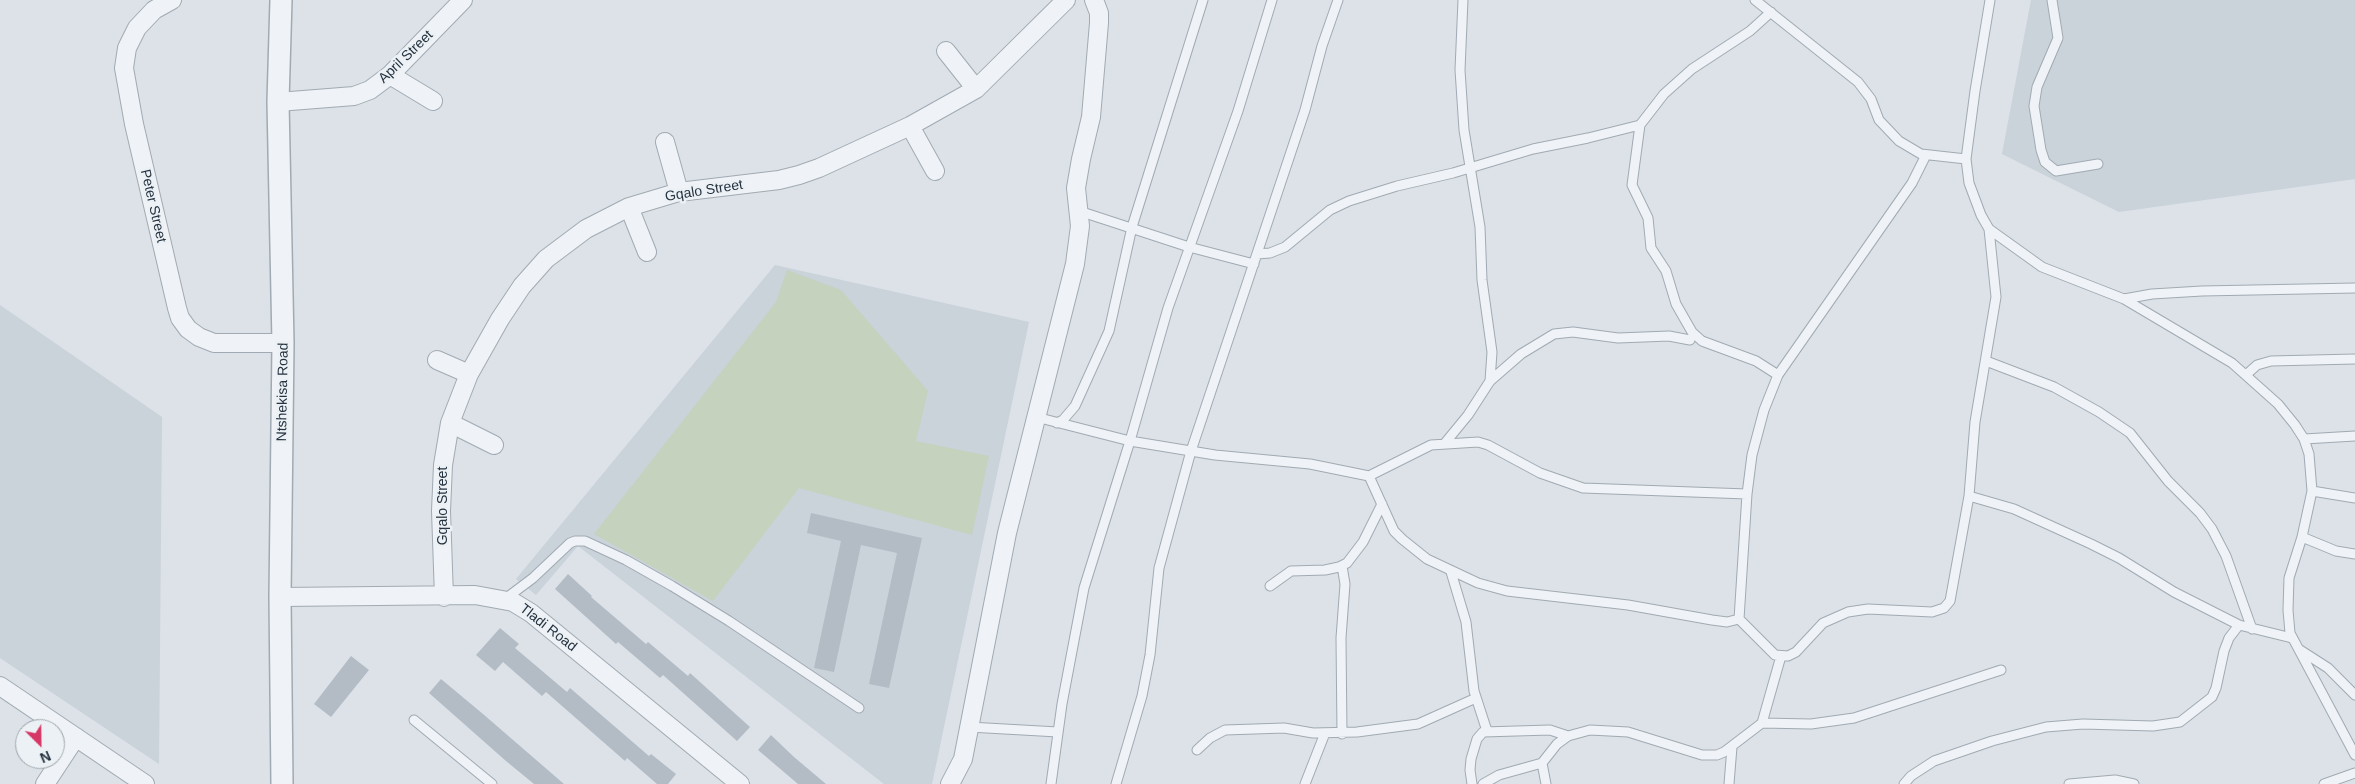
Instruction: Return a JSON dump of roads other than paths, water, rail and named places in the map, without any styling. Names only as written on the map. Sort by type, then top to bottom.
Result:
[{"type":"street","name":"Peter Street","points":[[172,0],[154,10],[137,28],[127,48],[124,68],[134,124],[180,318],[188,329],[199,337],[214,343],[283,343]]},
{"type":"street","name":"Ntshekisa Road","points":[[281,0],[278,102],[283,343],[280,597],[282,784]]},
{"type":"street","name":"Gqalo Street","points":[[444,597],[441,511],[443,465],[450,423],[469,374],[500,319],[533,272],[578,234],[629,208],[679,192],[779,180],[799,175],[819,168],[910,126],[976,89],[1066,0]]},
{"type":"street","points":[[950,784],[963,759],[1007,533],[1075,264],[1080,226],[1076,188],[1092,117],[1099,23],[1099,13],[1094,0]]},
{"type":"street","name":"April Street","points":[[278,102],[354,96],[370,90],[390,75],[455,2]]},
{"type":"street","points":[[946,51],[976,89]]},
{"type":"street","points":[[390,75],[433,101]]},
{"type":"street","points":[[910,126],[935,171]]},
{"type":"street","points":[[665,142],[679,192]]},
{"type":"street","points":[[629,208],[647,252]]},
{"type":"street","points":[[437,360],[469,374]]},
{"type":"street","points":[[450,423],[494,445]]},
{"type":"street","name":"Tladi Road","points":[[280,597],[444,597],[475,595],[505,600],[519,605],[740,784]]},
{"type":"street","points":[[0,686],[145,784]]},
{"type":"street","points":[[45,784],[76,737]]},
{"type":"lane","points":[[1057,422],[1067,416],[1076,406],[1109,331],[1132,227],[1203,0]]},
{"type":"lane","points":[[1051,784],[1070,656],[1084,588],[1130,441],[1168,308],[1238,111],[1272,0]]},
{"type":"lane","points":[[1116,784],[1142,696],[1150,655],[1159,568],[1191,451],[1305,110],[1322,46],[1338,0]]},
{"type":"lane","points":[[1463,0],[1460,70],[1464,130],[1480,227],[1482,280],[1492,352],[1490,380]]},
{"type":"lane","points":[[1755,0],[1858,82],[1871,99],[1879,120],[1894,136],[1913,151],[1926,155],[1966,159]]},
{"type":"lane","points":[[1926,155],[1912,183],[1778,375],[1764,410],[1752,455],[1747,494],[1739,619],[1775,655],[1788,656],[1796,652],[1823,623],[1848,612],[1868,609],[1932,612],[1944,608],[1952,596],[1958,546],[1969,496],[1975,422],[1996,297],[1989,229],[1973,197],[1966,159],[1990,0]]},
{"type":"lane","points":[[2052,0],[2058,38],[2037,87],[2034,106],[2041,150],[2045,162],[2056,171],[2098,164]]},
{"type":"lane","points":[[1771,12],[1750,31],[1672,84],[1640,124],[1632,185],[1648,218],[1651,248],[1666,271],[1681,313],[1699,339],[1756,362],[1778,375]]},
{"type":"lane","points":[[1257,254],[1270,253],[1285,247],[1330,210],[1349,201],[1533,149],[1588,138],[1640,124]]},
{"type":"lane","points":[[1079,211],[1189,247],[1254,264]]},
{"type":"lane","points":[[1989,229],[2042,267],[2124,299],[2232,363],[2247,374],[2278,404],[2304,439],[2312,466],[2312,491],[2302,537],[2289,578],[2288,624],[2292,638],[2355,755]]},
{"type":"lane","points":[[2124,299],[2152,294],[2202,290],[2355,288]]},
{"type":"lane","points":[[1445,443],[1468,415],[1490,380],[1521,354],[1559,332],[1618,338],[1670,336],[1690,340]]},
{"type":"lane","points":[[2247,374],[2257,365],[2271,361],[2355,360]]},
{"type":"lane","points":[[1986,362],[2054,387],[2099,412],[2130,433],[2168,481],[2200,513],[2212,529],[2226,556],[2252,629]]},
{"type":"lane","points":[[1036,417],[1130,441],[1191,451],[1310,464],[1369,476],[1424,448],[1445,443],[1484,443],[1540,473],[1583,488],[1747,494]]},
{"type":"lane","points":[[2304,439],[2355,436]]},
{"type":"lane","points":[[1369,476],[1394,531],[1427,559],[1451,572],[1507,591],[1628,605],[1727,622],[1739,619]]},
{"type":"lane","points":[[2312,491],[2355,498]]},
{"type":"lane","points":[[1969,496],[2014,509],[2091,544],[2119,558],[2174,592],[2239,625],[2292,638]]},
{"type":"lane","points":[[1270,586],[1291,571],[1325,570],[1342,566],[1357,552],[1382,504]]},
{"type":"lane","points":[[2302,537],[2336,551],[2355,554]]},
{"type":"lane","points":[[505,600],[570,543],[584,541],[626,560],[680,591],[729,621],[859,708]]},
{"type":"lane","points":[[1342,566],[1344,584],[1340,638],[1342,734]]},
{"type":"lane","points":[[1451,572],[1466,622],[1476,698],[1487,731]]},
{"type":"lane","points":[[1904,784],[1911,776],[1934,761],[1992,741],[2046,727],[2083,724],[2153,726],[2180,722],[2212,697],[2216,688],[2224,651],[2239,625]]},
{"type":"lane","points":[[2298,649],[2328,668],[2355,695]]},
{"type":"lane","points":[[1483,784],[1499,775],[1542,763],[1557,744],[1568,736],[1590,730],[1628,732],[1702,755],[1717,755],[1732,747],[1762,723],[1781,656]]},
{"type":"lane","points":[[1762,723],[1811,724],[1854,718],[2001,670]]},
{"type":"lane","points":[[1198,750],[1210,738],[1225,730],[1284,728],[1342,734],[1418,724],[1476,698]]},
{"type":"lane","points":[[414,720],[492,784]]},
{"type":"lane","points":[[969,727],[1058,732]]},
{"type":"lane","points":[[1472,784],[1470,770],[1474,751],[1479,736],[1487,731],[1550,730],[1568,736]]},
{"type":"lane","points":[[1305,784],[1325,733]]},
{"type":"lane","points":[[1729,784],[1732,747]]},
{"type":"lane","points":[[1542,763],[1546,784]]},
{"type":"lane","points":[[2324,784],[2355,773]]},
{"type":"lane","points":[[2069,784],[2115,780],[2134,784]]}]
